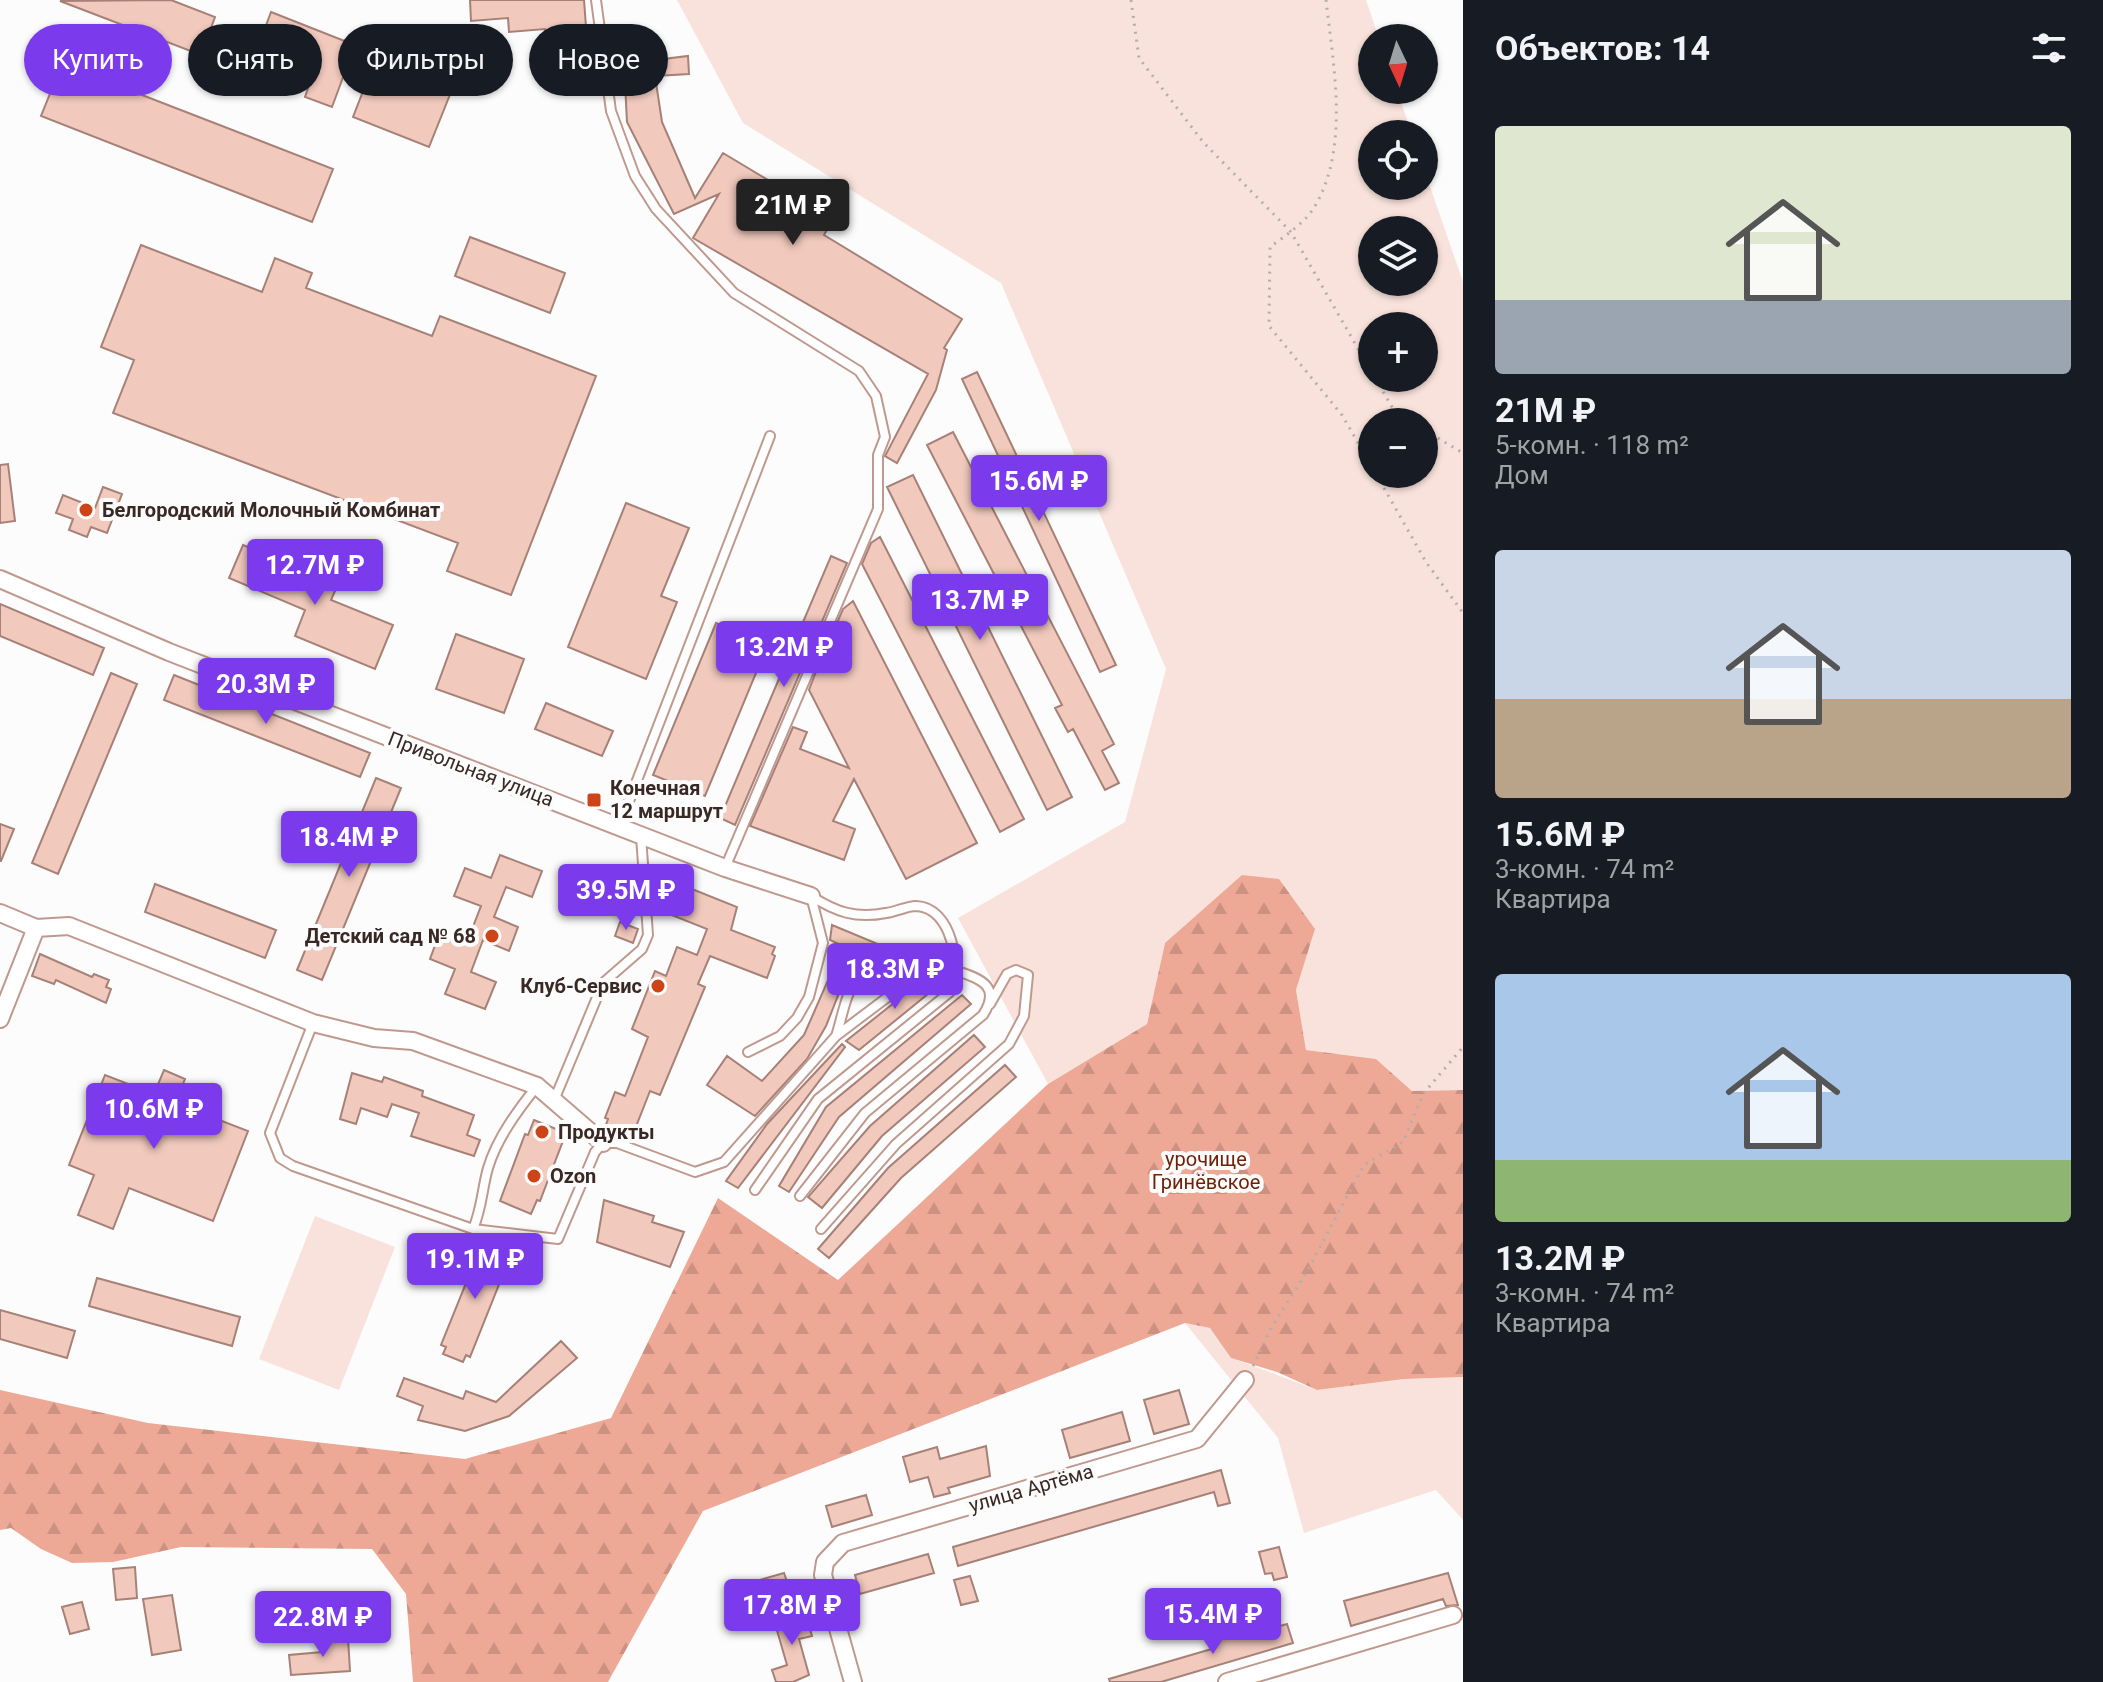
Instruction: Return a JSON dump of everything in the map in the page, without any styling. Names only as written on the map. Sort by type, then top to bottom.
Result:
[{"type":"street","name":"Привольная улица","points":[[0,579],[169,652],[725,868],[811,896]]},
{"type":"street","points":[[0,913],[36,928],[69,926],[313,1023],[374,1038],[413,1041],[537,1086],[555,1098],[603,1143]]},
{"type":"street","points":[[0,1019],[36,928]]},
{"type":"street","name":"улица Артёма","points":[[853,1682],[826,1588],[825,1562],[843,1543],[1197,1439],[1245,1380]]},
{"type":"street","points":[[1227,1682],[1453,1615]]},
{"type":"lane","points":[[596,0],[611,111],[635,176],[656,209],[734,293],[859,371],[876,396],[883,418],[885,437],[878,455],[881,472],[878,509],[725,868]]},
{"type":"lane","points":[[619,827],[770,436]]},
{"type":"lane","points":[[555,1098],[603,983],[642,949],[648,935],[641,836]]},
{"type":"lane","points":[[755,1190],[818,1099],[950,992],[957,971],[946,929],[936,915],[918,906],[861,917],[835,911],[811,896]]},
{"type":"lane","points":[[748,1052],[780,1036],[797,1018],[809,997],[823,943],[811,896]]},
{"type":"lane","points":[[313,1023],[270,1133],[280,1158],[293,1166],[473,1229],[558,1239],[595,1152],[603,1143],[617,1143],[695,1172],[724,1162],[836,1036],[889,996],[892,984],[889,976],[877,968],[865,969],[856,979],[836,1036]]},
{"type":"lane","points":[[800,1196],[865,1113],[983,1015],[1007,974],[1016,970],[1028,975],[1024,1016],[1009,1044],[896,1144],[821,1229]]},
{"type":"lane","points":[[957,971],[979,978],[988,987],[990,1004]]},
{"type":"lane","points":[[473,1229],[482,1209],[488,1167],[513,1118],[537,1086]]},
{"type":"path","points":[[1131,0],[1139,58],[1203,142],[1291,232],[1358,349]]},
{"type":"path","points":[[1326,0],[1338,90],[1329,164],[1315,206],[1291,232],[1270,247],[1269,326],[1342,415],[1358,443]]},
{"type":"path","points":[[1438,438],[1463,453]]},
{"type":"path","points":[[1384,488],[1426,562],[1463,613]]},
{"type":"path","points":[[1245,1380],[1364,1165],[1403,1142],[1423,1094],[1463,1047]]},
{"type":"shaded area","points":[[677,0],[1366,0],[1374,24],[1358,24],[1358,104],[1402,104],[1407,120],[1358,120],[1358,200],[1435,200],[1463,282],[1463,1090],[1412,1091],[1376,1059],[1306,1050],[1296,990],[1315,929],[1165,943],[1147,1024],[1048,1084],[958,918],[1125,822],[1166,669],[1001,283],[743,123]]},
{"type":"shaded area","points":[[315,1216],[395,1247],[339,1390],[259,1359]]},
{"type":"shaded area","points":[[1185,1323],[1210,1328],[1232,1358],[1317,1390],[1404,1379],[1463,1377],[1463,1520],[1436,1490],[1304,1533],[1278,1438]]},
{"type":"green space","name":"урочище Гринёвское","points":[[1242,875],[1279,879],[1315,929],[1296,990],[1306,1050],[1376,1059],[1412,1091],[1463,1090],[1463,1377],[1404,1379],[1317,1390],[1277,1372],[1231,1358],[1210,1328],[1185,1323],[703,1511],[608,1682],[413,1682],[406,1594],[372,1549],[181,1547],[113,1562],[72,1563],[41,1549],[11,1528],[0,1530],[0,1390],[148,1423],[465,1459],[611,1418],[718,1198],[838,1280],[1048,1084],[1147,1024],[1165,943]]},
{"type":"building","points":[[171,0],[215,17],[212,24],[188,24],[188,50],[172,44],[172,24],[120,24],[60,1]]},
{"type":"building","points":[[470,0],[584,0],[586,24],[529,24],[529,30],[513,32],[513,24],[508,24],[508,18],[471,21]]},
{"type":"building","points":[[271,12],[301,24],[266,24]]},
{"type":"building","points":[[322,32],[338,38],[338,91],[332,107],[305,97],[322,96]]},
{"type":"building","points":[[688,56],[689,74],[668,75],[668,58]]},
{"type":"building","points":[[49,96],[145,96],[333,169],[312,222],[41,116]]},
{"type":"building","points":[[361,96],[449,96],[429,147],[353,117]]},
{"type":"building","points":[[626,96],[658,96],[662,122],[695,198],[723,153],[833,219],[824,235],[962,319],[944,348],[947,350],[936,390],[897,463],[885,456],[928,374],[693,238],[719,194],[674,214],[627,122]]},
{"type":"building","points":[[470,237],[565,273],[550,313],[455,276]]},
{"type":"building","points":[[141,245],[262,292],[275,258],[312,273],[306,288],[432,336],[440,316],[596,376],[511,595],[447,571],[458,543],[113,413],[134,360],[101,347]]},
{"type":"building","points":[[977,372],[1116,665],[1100,672],[962,379]]},
{"type":"building","points":[[953,432],[1114,744],[1102,751],[1119,783],[1105,790],[1073,729],[1068,732],[1055,708],[1062,705],[927,445]]},
{"type":"building","points":[[8,464],[15,521],[0,523],[0,465]]},
{"type":"building","points":[[913,475],[1072,797],[1047,810],[887,487]]},
{"type":"building","name":"Белгородский Молочный Комбинат","points":[[103,487],[122,494],[107,533],[91,527],[87,537],[69,530],[73,519],[56,513],[63,495],[95,508]]},
{"type":"building","points":[[626,503],[689,528],[661,596],[677,602],[646,679],[568,647]]},
{"type":"building","points":[[880,537],[1024,819],[1000,832],[862,564],[871,543]]},
{"type":"building","points":[[243,545],[338,584],[331,600],[393,625],[375,669],[295,636],[305,610],[229,578]]},
{"type":"building","points":[[831,556],[847,563],[735,825],[720,818]]},
{"type":"building","points":[[853,601],[977,843],[906,879],[854,779],[833,821],[855,829],[844,860],[750,826],[793,727],[807,732],[800,749],[849,768],[809,690],[817,669],[845,650],[834,630],[843,609]]},
{"type":"building","points":[[0,604],[104,648],[93,675],[0,636]]},
{"type":"building","points":[[716,623],[768,644],[705,796],[653,775]]},
{"type":"building","points":[[456,634],[524,659],[504,713],[436,689]]},
{"type":"building","points":[[111,673],[137,684],[58,874],[32,863]]},
{"type":"building","points":[[174,675],[370,753],[360,777],[164,700]]},
{"type":"building","points":[[546,703],[613,731],[602,756],[535,729]]},
{"type":"building","points":[[376,778],[401,788],[322,980],[297,970]]},
{"type":"building","points":[[0,824],[14,829],[1,861],[0,861]]},
{"type":"building","name":"Детский сад № 68","points":[[500,855],[542,871],[532,897],[506,887],[494,917],[518,927],[509,951],[483,940],[471,972],[496,982],[485,1009],[445,994],[455,969],[430,959],[440,932],[467,942],[481,906],[454,896],[465,868],[491,878]]},
{"type":"building","points":[[672,881],[737,907],[731,930],[775,947],[772,954],[775,956],[767,978],[710,956],[698,984],[705,987],[660,1095],[650,1091],[635,1129],[631,1127],[629,1134],[606,1125],[608,1119],[605,1118],[615,1092],[625,1096],[648,1037],[632,1029],[655,971],[666,976],[677,947],[697,955],[707,929],[664,912]]},
{"type":"building","points":[[155,884],[276,930],[265,958],[145,912]]},
{"type":"building","points":[[620,922],[638,929],[633,943],[615,936]]},
{"type":"building","points":[[832,925],[909,957],[904,970],[856,950],[826,1026],[807,1059],[755,1116],[707,1085],[727,1056],[762,1081],[804,1035],[843,946],[830,940]]},
{"type":"building","points":[[40,954],[92,977],[94,974],[109,980],[106,987],[111,989],[106,1003],[56,980],[54,984],[32,976]]},
{"type":"building","points":[[934,971],[944,981],[859,1050],[846,1041]]},
{"type":"building","points":[[962,995],[971,1004],[839,1117],[789,1192],[779,1186],[826,1107]]},
{"type":"building","points":[[974,1035],[985,1047],[882,1136],[822,1208],[808,1197],[870,1126]]},
{"type":"building","points":[[842,1044],[845,1047],[738,1188],[726,1181],[767,1124]]},
{"type":"building","points":[[1005,1065],[1016,1077],[901,1178],[829,1258],[818,1249],[888,1168]]},
{"type":"building","points":[[164,1070],[185,1079],[175,1103],[248,1131],[213,1221],[129,1188],[113,1229],[78,1215],[94,1175],[69,1165],[105,1075],[154,1094]]},
{"type":"building","points":[[352,1073],[382,1082],[384,1077],[423,1091],[422,1096],[474,1115],[467,1135],[480,1140],[474,1156],[411,1136],[419,1113],[392,1104],[387,1117],[361,1108],[356,1124],[340,1119]]},
{"type":"building","points":[[534,1120],[566,1133],[540,1201],[537,1200],[531,1214],[500,1201],[525,1134],[528,1135]]},
{"type":"building","points":[[604,1200],[654,1216],[652,1222],[684,1232],[670,1267],[597,1242]]},
{"type":"building","points":[[488,1241],[508,1248],[505,1255],[510,1257],[470,1357],[466,1355],[463,1362],[443,1354],[446,1347],[441,1345],[481,1246],[485,1248]]},
{"type":"building","points":[[97,1278],[240,1317],[232,1346],[89,1306]]},
{"type":"building","points":[[0,1310],[75,1331],[67,1358],[0,1339]]},
{"type":"building","points":[[561,1341],[577,1358],[509,1416],[465,1431],[418,1420],[423,1406],[397,1396],[404,1378],[463,1399],[466,1391],[496,1402]]},
{"type":"building","points":[[1179,1390],[1189,1424],[1154,1434],[1144,1400]]},
{"type":"building","points":[[1122,1412],[1130,1441],[1070,1458],[1062,1430]]},
{"type":"building","points":[[986,1446],[990,1476],[948,1488],[950,1493],[934,1497],[928,1477],[910,1482],[903,1457],[937,1447],[940,1459]]},
{"type":"building","points":[[1221,1470],[1230,1503],[1218,1506],[1214,1492],[958,1566],[953,1547]]},
{"type":"building","points":[[866,1495],[872,1515],[832,1527],[826,1506]]},
{"type":"building","points":[[1279,1547],[1287,1577],[1274,1580],[1272,1573],[1265,1574],[1259,1552]]},
{"type":"building","points":[[928,1554],[934,1573],[860,1594],[855,1575]]},
{"type":"building","points":[[135,1567],[137,1598],[116,1600],[113,1569]]},
{"type":"building","points":[[784,1573],[789,1587],[760,1596],[756,1581]]},
{"type":"building","points":[[1448,1573],[1458,1605],[1446,1606],[1443,1599],[1351,1626],[1344,1601]]},
{"type":"building","points":[[970,1576],[978,1601],[961,1605],[954,1580]]},
{"type":"building","points":[[172,1595],[181,1650],[152,1655],[143,1599]]},
{"type":"building","points":[[82,1602],[89,1629],[70,1634],[62,1607]]},
{"type":"building","points":[[805,1611],[812,1636],[799,1639],[809,1675],[793,1682],[776,1682],[772,1670],[787,1665],[774,1620]]},
{"type":"building","points":[[1287,1624],[1293,1643],[1161,1682],[1110,1682],[1109,1679],[1215,1648],[1213,1640],[1235,1633],[1236,1638]]},
{"type":"building","points":[[348,1638],[350,1671],[291,1675],[289,1655],[322,1652],[322,1640]]},
{"type":"place","name":"Белгородский Молочный Комбинат","points":[[86,510]]},
{"type":"place","name":"Конечная 12 маршрут","points":[[594,800]]},
{"type":"place","name":"Детский сад № 68","points":[[492,936]]},
{"type":"place","name":"Клуб-Сервис","points":[[658,986]]},
{"type":"place","name":"Продукты","points":[[542,1132]]},
{"type":"place","name":"Ozon","points":[[534,1176]]}]
